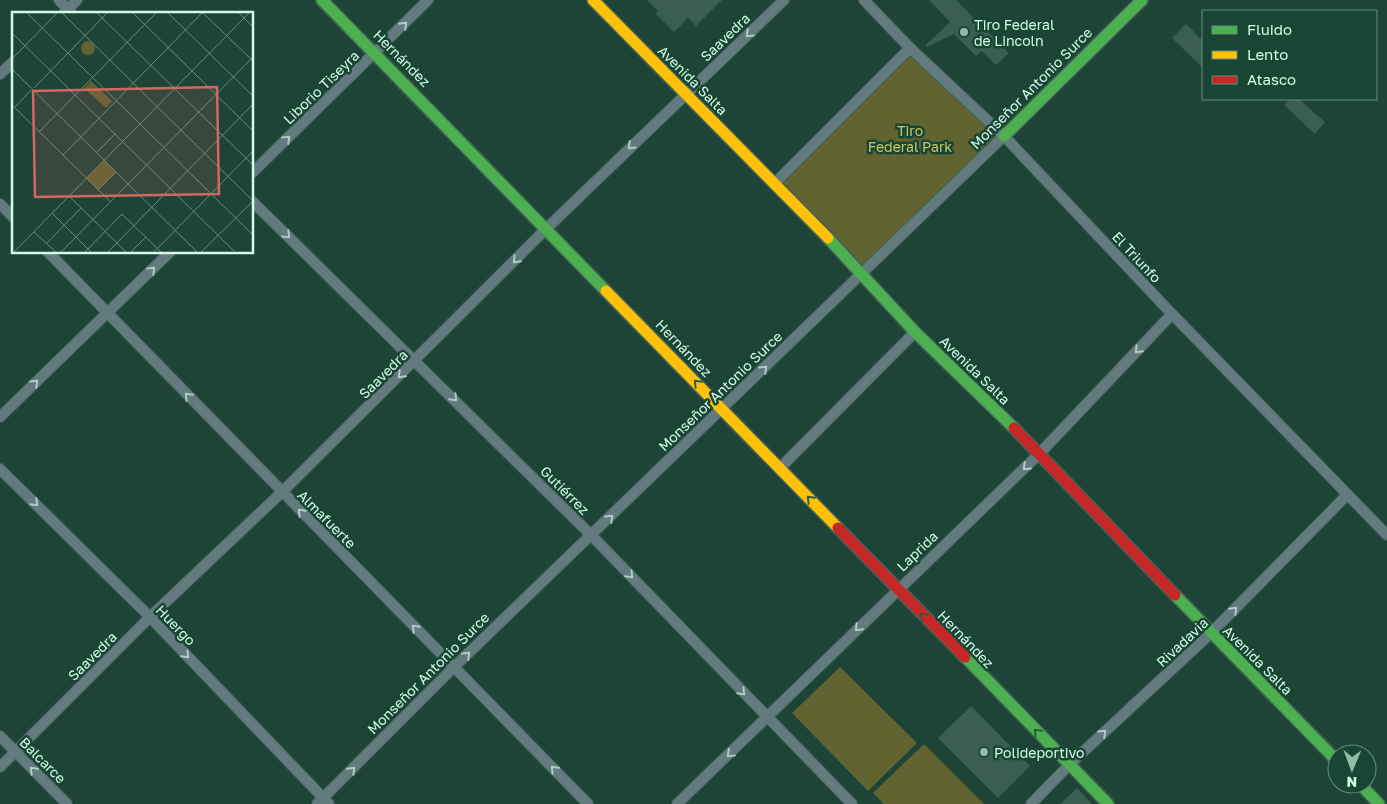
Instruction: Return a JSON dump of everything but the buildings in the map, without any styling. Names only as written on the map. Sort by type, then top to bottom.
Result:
[{"type":"street","points":[[59,0],[68,12],[77,0]]},
{"type":"street","name":"Hernández","points":[[322,0],[376,53],[897,590],[1108,804]]},
{"type":"street","name":"Liborio Tiseyra","points":[[254,171],[428,0]]},
{"type":"street","name":"Avenida Salta","points":[[593,0],[863,274],[915,332],[1040,453],[1211,633],[1327,751]]},
{"type":"street","name":"Saavedra","points":[[0,767],[150,617],[282,492],[416,360],[547,228],[784,0]]},
{"type":"street","name":"El Triunfo","points":[[864,0],[910,48],[1004,136],[1172,314],[1387,535]]},
{"type":"street","name":"Monseñor Antonio Surce","points":[[323,802],[454,667],[863,274],[1004,136],[1134,3]]},
{"type":"street","points":[[774,184],[910,48]]},
{"type":"street","points":[[0,74],[12,63]]},
{"type":"street","name":"Gutiérrez","points":[[254,203],[416,360],[592,536],[852,804]]},
{"type":"street","points":[[0,204],[12,216]]},
{"type":"street","name":"Almafuerte","points":[[50,254],[588,804]]},
{"type":"street","points":[[0,417],[168,254]]},
{"type":"street","name":"Laprida","points":[[677,804],[1040,453],[1172,314]]},
{"type":"street","points":[[780,468],[915,332]]},
{"type":"street","name":"Huergo","points":[[0,469],[150,617],[323,802]]},
{"type":"street","name":"Rivadavia","points":[[1031,804],[1069,765],[1211,633],[1347,495]]},
{"type":"street","name":"Balcarce","points":[[0,736],[67,804]]},
{"type":"street","points":[[1370,794],[1380,804],[1387,801]]},
{"type":"green space","name":"Tiro Federal Park","points":[[910,48],[1004,136],[863,274],[774,184]]},
{"type":"green space","points":[[840,667],[917,743],[868,791],[792,713]]},
{"type":"green space","points":[[924,744],[984,804],[884,804],[873,793]]},
{"type":"traffic: fast","points":[[322,0],[606,291]]},
{"type":"traffic: fast","points":[[1004,136],[1142,0]]},
{"type":"traffic: fast","points":[[828,238],[915,332],[1014,428]]},
{"type":"traffic: fast","points":[[1175,595],[1327,751]]},
{"type":"traffic: fast","points":[[965,657],[1108,804]]},
{"type":"traffic: fast","points":[[1370,794],[1379,804]]},
{"type":"traffic: slow","points":[[593,0],[828,238]]},
{"type":"traffic: slow","points":[[606,291],[838,528]]},
{"type":"traffic: jam","points":[[1014,428],[1175,595]]},
{"type":"traffic: jam","points":[[838,528],[965,657]]},
{"type":"place","name":"Tiro Federal de Lincoln","points":[[964,32]]},
{"type":"place","name":"Polideportivo","points":[[984,752]]}]
